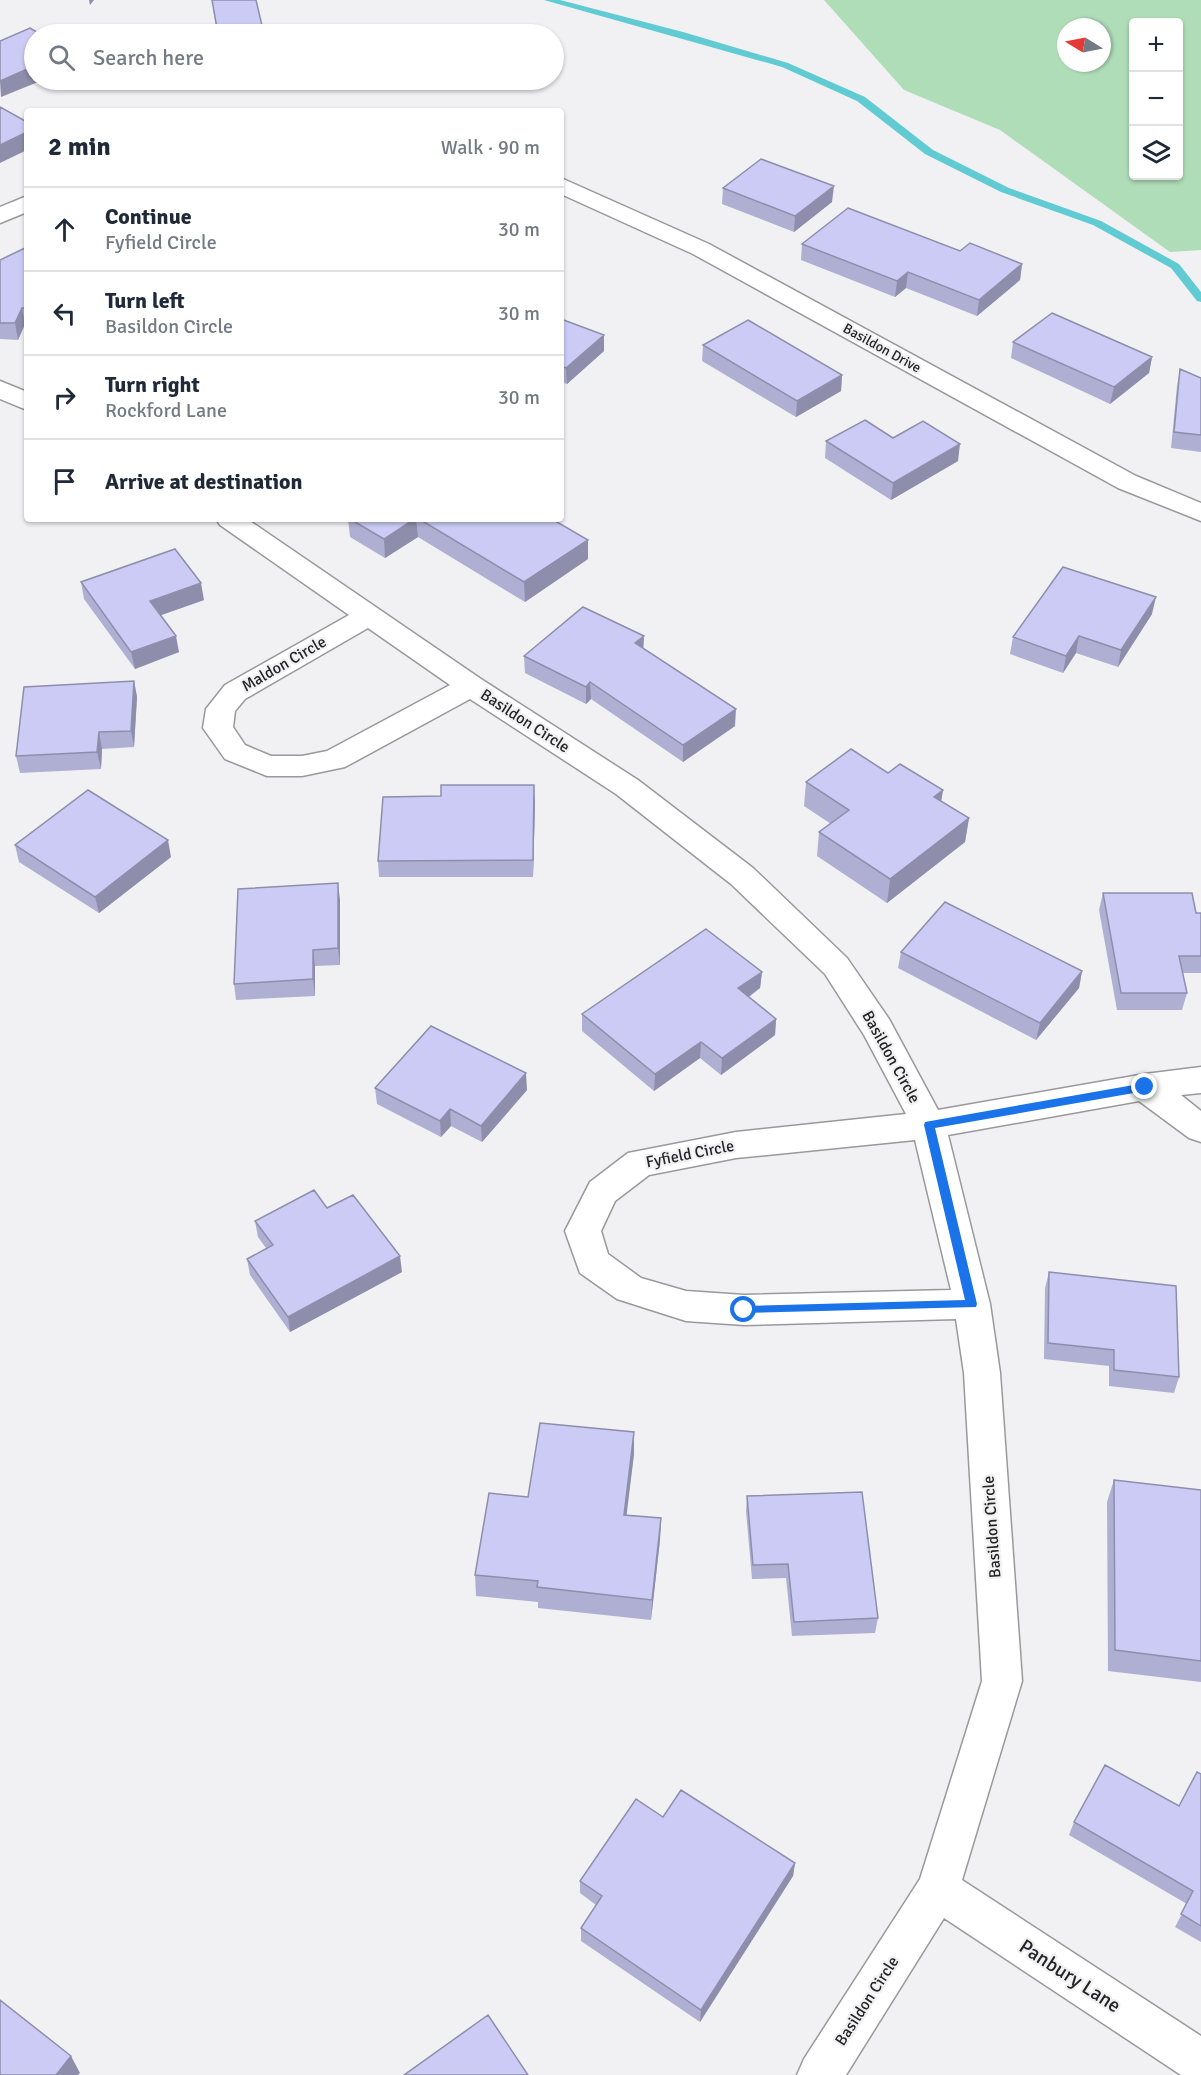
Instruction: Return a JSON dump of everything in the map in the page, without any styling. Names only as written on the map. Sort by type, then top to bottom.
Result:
[{"type":"street","name":"Basildon Drive","points":[[564,186],[701,249],[1127,482],[1201,513]]},
{"type":"street","points":[[0,216],[24,205]]},
{"type":"street","points":[[0,388],[24,400]]},
{"type":"street","name":"Basildon Circle","points":[[234,522],[471,686],[636,794],[742,876],[836,966],[877,1028],[929,1125],[972,1304],[982,1373],[1002,1681],[938,1889],[820,2075]]},
{"type":"street","name":"Maldon Circle","points":[[368,616],[235,692],[221,709],[218,728],[235,752],[267,766],[302,766],[335,760],[471,686]]},
{"type":"street","name":"Fyfield Circle","points":[[972,1304],[744,1310],[687,1306],[630,1289],[593,1263],[583,1231],[602,1192],[640,1163],[736,1145],[929,1125],[1145,1087],[1201,1080]]},
{"type":"street","points":[[1145,1087],[1201,1129]]},
{"type":"street","name":"Panbury Lane","points":[[938,1889],[1201,2062]]},
{"type":"green space","points":[[824,0],[1201,0],[1201,250],[1170,252],[1000,130],[904,90]]},
{"type":"building","points":[[212,0],[256,0],[262,24],[216,24]]},
{"type":"building","points":[[24,31],[24,70],[0,81],[0,41]]},
{"type":"building","points":[[0,107],[24,120],[24,133],[0,145]]},
{"type":"building","points":[[761,159],[834,186],[795,216],[723,188]]},
{"type":"building","points":[[848,208],[960,251],[970,243],[1022,264],[979,300],[908,272],[897,281],[802,244]]},
{"type":"building","points":[[24,248],[24,308],[15,323],[0,323],[0,260]]},
{"type":"building","points":[[1052,313],[1152,357],[1114,387],[1013,342]]},
{"type":"building","points":[[564,320],[604,335],[566,368],[564,367]]},
{"type":"building","points":[[748,320],[842,375],[797,401],[703,345]]},
{"type":"building","points":[[1180,369],[1201,378],[1201,435],[1174,432]]},
{"type":"building","points":[[865,420],[893,438],[923,421],[960,444],[893,483],[826,441]]},
{"type":"building","points":[[355,522],[410,522],[384,539]]},
{"type":"building","points":[[424,522],[557,522],[588,540],[524,582]]},
{"type":"building","points":[[175,549],[201,583],[150,601],[176,636],[131,652],[81,582]]},
{"type":"building","points":[[1063,567],[1156,597],[1121,650],[1079,636],[1066,656],[1013,637]]},
{"type":"building","points":[[583,607],[644,636],[635,643],[736,709],[683,745],[590,682],[586,687],[524,656]]},
{"type":"building","points":[[134,681],[131,731],[99,732],[97,752],[16,756],[24,687]]},
{"type":"building","points":[[851,749],[888,773],[900,764],[943,790],[934,797],[969,818],[890,879],[819,832],[849,810],[806,782]]},
{"type":"building","points":[[441,785],[534,785],[533,860],[378,861],[383,797],[441,796]]},
{"type":"building","points":[[88,790],[168,840],[95,897],[15,845]]},
{"type":"building","points":[[338,883],[338,948],[313,950],[313,979],[234,984],[238,889]]},
{"type":"building","points":[[1103,893],[1192,893],[1196,913],[1201,913],[1201,956],[1179,956],[1187,993],[1121,993]]},
{"type":"building","points":[[945,902],[1082,971],[1040,1023],[901,952]]},
{"type":"building","points":[[706,929],[762,972],[738,988],[776,1019],[722,1058],[701,1042],[655,1074],[582,1014]]},
{"type":"building","points":[[431,1026],[526,1073],[481,1126],[450,1109],[440,1121],[375,1088]]},
{"type":"building","points":[[314,1190],[327,1208],[353,1195],[400,1256],[288,1317],[247,1259],[273,1245],[255,1221]]},
{"type":"building","points":[[1049,1272],[1176,1286],[1179,1377],[1114,1370],[1114,1350],[1048,1343]]},
{"type":"building","points":[[540,1423],[634,1432],[624,1515],[661,1518],[652,1600],[537,1587],[538,1581],[475,1575],[489,1493],[528,1497]]},
{"type":"building","points":[[1114,1480],[1201,1490],[1201,1661],[1115,1650]]},
{"type":"building","points":[[862,1492],[878,1618],[794,1622],[788,1564],[753,1565],[747,1496]]},
{"type":"building","points":[[1105,1765],[1179,1806],[1197,1772],[1201,1774],[1201,1926],[1181,1914],[1193,1891],[1074,1822]]},
{"type":"building","points":[[681,1790],[795,1863],[701,2010],[581,1928],[602,1896],[580,1881],[636,1799],[663,1817]]},
{"type":"building","points":[[0,2000],[71,2056],[56,2075],[0,2075]]},
{"type":"building","points":[[488,2015],[528,2075],[404,2075]]},
{"type":"waterway","points":[[549,0],[680,34],[785,65],[861,99],[929,152],[1005,190],[1097,223],[1175,266],[1201,299]]},
{"type":"route","points":[[744,1310],[972,1304],[929,1125],[1145,1087]]}]
